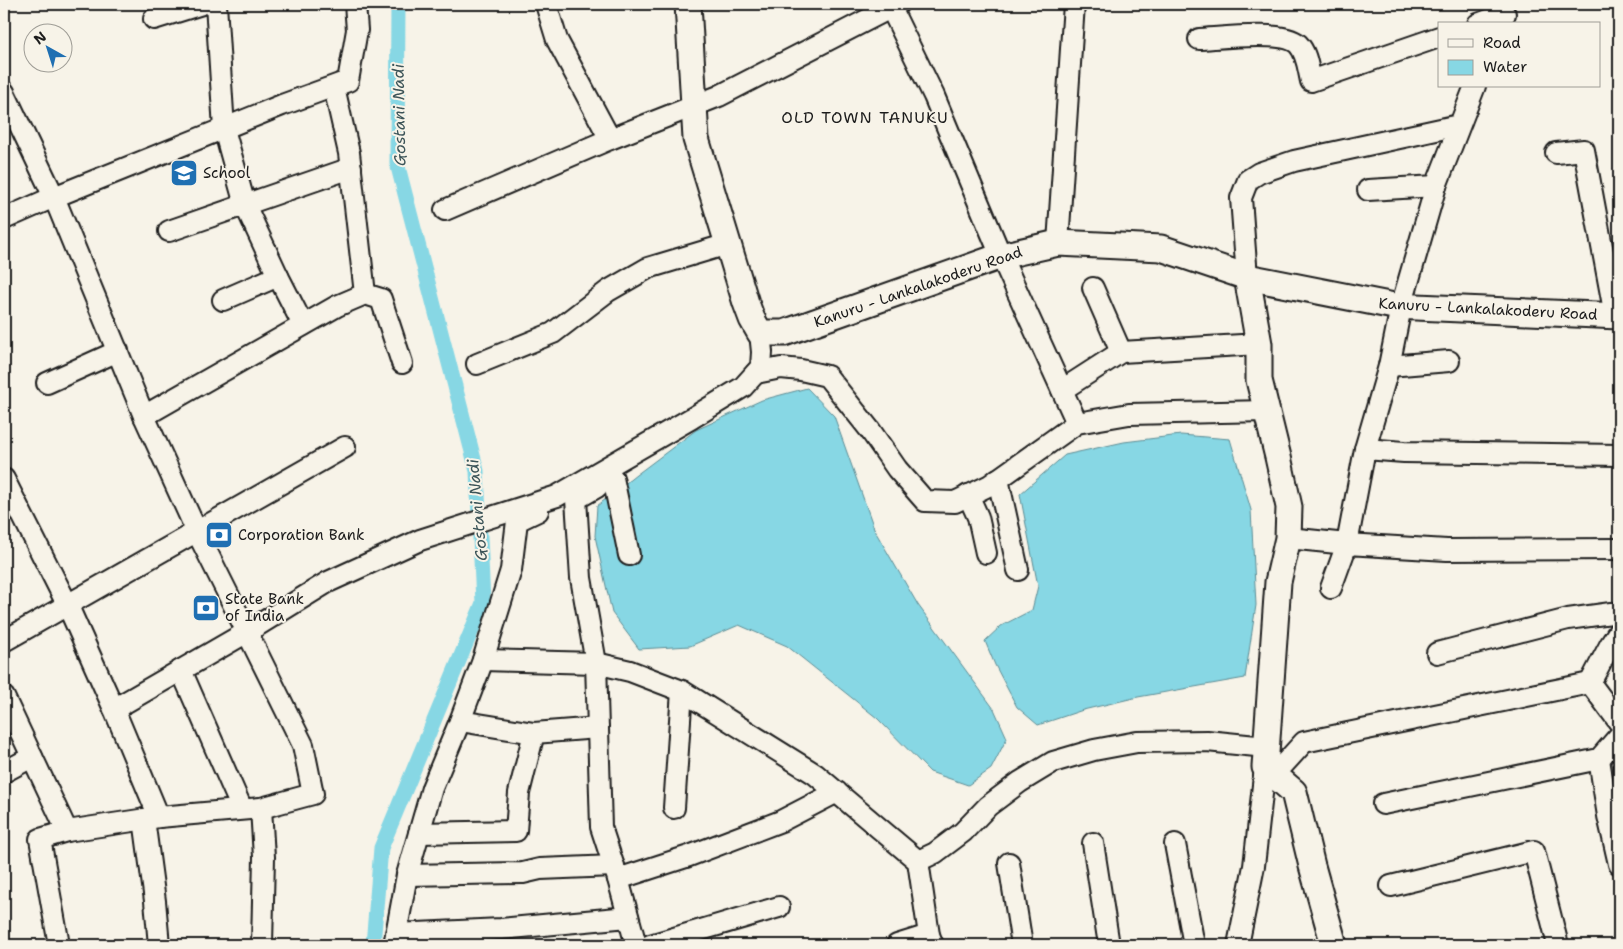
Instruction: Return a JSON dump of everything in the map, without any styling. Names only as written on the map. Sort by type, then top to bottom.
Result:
[{"type":"main road","points":[[688,4],[696,139],[752,318],[760,333]]},
{"type":"main road","name":"Kanuru - Lankalakoderu Road","points":[[760,333],[784,333],[1001,256],[1058,243],[1161,248],[1247,277],[1406,307],[1617,316]]},
{"type":"main road","points":[[1247,277],[1259,344],[1259,380],[1289,507],[1288,538],[1278,582],[1268,763],[1294,792],[1334,945]]},
{"type":"street","points":[[154,20],[202,4]]},
{"type":"street","points":[[216,4],[224,129],[245,205],[303,325]]},
{"type":"street","points":[[4,219],[282,105],[348,81],[357,30],[355,4]]},
{"type":"street","points":[[546,4],[556,40],[610,139]]},
{"type":"street","points":[[1058,243],[1074,4]]},
{"type":"street","points":[[445,210],[610,139],[719,96],[893,5],[934,96],[1001,256],[1077,424]]},
{"type":"street","points":[[1483,22],[1504,14]]},
{"type":"street","points":[[1199,39],[1266,36],[1288,39],[1298,44],[1304,52],[1311,81],[1438,37]]},
{"type":"street","points":[[334,87],[349,153],[365,294]]},
{"type":"street","points":[[1331,588],[1347,544],[1366,448],[1406,307],[1436,186],[1474,88]]},
{"type":"street","points":[[4,92],[54,197],[144,416],[196,532],[303,745],[313,794],[252,809],[152,818],[67,831],[40,839],[59,945]]},
{"type":"street","points":[[1247,277],[1241,198],[1248,180],[1259,173],[1294,161],[1459,125]]},
{"type":"street","points":[[1556,153],[1584,150],[1617,316]]},
{"type":"street","points":[[168,231],[351,168]]},
{"type":"street","points":[[1368,190],[1436,186]]},
{"type":"street","points":[[477,364],[552,333],[608,291],[648,268],[728,244]]},
{"type":"street","points":[[223,300],[278,276]]},
{"type":"street","points":[[1093,288],[1121,352]]},
{"type":"street","points":[[144,416],[337,306],[365,294],[381,299],[402,363]]},
{"type":"street","points":[[114,709],[247,632],[328,582],[420,540],[557,496],[644,447],[743,387],[761,367],[760,333]]},
{"type":"street","points":[[1062,390],[1121,352],[1259,344]]},
{"type":"street","points":[[46,383],[118,352]]},
{"type":"street","points":[[1390,366],[1449,361]]},
{"type":"street","points":[[756,373],[781,368],[827,376],[870,430],[897,469],[925,501],[955,502],[990,485],[1077,424],[1129,414],[1267,411]]},
{"type":"street","points":[[4,641],[344,447]]},
{"type":"street","points":[[628,917],[395,939],[407,875],[432,788],[484,660],[510,570],[517,521],[541,509],[576,499],[639,464],[644,447]]},
{"type":"street","points":[[1366,448],[1404,452],[1619,456]]},
{"type":"street","points":[[613,478],[629,555]]},
{"type":"street","points":[[998,478],[1018,570]]},
{"type":"street","points":[[4,479],[67,604],[114,709],[152,818],[155,901],[159,945]]},
{"type":"street","points":[[968,495],[978,516],[986,553]]},
{"type":"street","points":[[576,499],[581,578],[596,663],[601,827],[616,872],[636,945]]},
{"type":"street","points":[[1288,538],[1347,544],[1447,550],[1619,549]]},
{"type":"street","points":[[1437,653],[1568,619],[1611,613],[1619,614]]},
{"type":"street","points":[[1268,763],[1304,742],[1590,683],[1619,631]]},
{"type":"street","points":[[484,660],[596,663],[630,671],[682,691],[815,774],[918,861],[931,940],[897,945]]},
{"type":"street","points":[[181,670],[252,809],[264,857],[262,945]]},
{"type":"street","points":[[1590,683],[1619,722]]},
{"type":"street","points":[[674,808],[682,691]]},
{"type":"street","points":[[4,697],[67,831]]},
{"type":"street","points":[[460,721],[534,733],[598,728]]},
{"type":"street","points":[[419,834],[516,831],[519,794],[534,733]]},
{"type":"street","points":[[1383,804],[1599,760],[1619,736]]},
{"type":"street","points":[[918,861],[935,853],[962,832],[988,806],[1020,782],[1053,762],[1094,750],[1137,742],[1208,741],[1268,763]]},
{"type":"street","points":[[4,772],[32,757]]},
{"type":"street","points":[[1599,760],[1614,815],[1619,864]]},
{"type":"street","points":[[1237,945],[1254,866],[1268,763]]},
{"type":"street","points":[[407,875],[523,873],[540,869],[616,872],[689,856],[781,821],[837,792]]},
{"type":"street","points":[[1093,844],[1109,945]]},
{"type":"street","points":[[1175,844],[1194,945]]},
{"type":"street","points":[[1391,886],[1534,851],[1558,945]]},
{"type":"street","points":[[1009,863],[1022,945]]},
{"type":"street","points":[[650,945],[778,907]]},
{"type":"water","points":[[807,388],[834,416],[875,531],[918,605],[994,709],[1007,738],[991,769],[968,785],[930,772],[877,718],[787,646],[739,625],[690,646],[639,649],[612,613],[595,536],[597,506],[696,430],[762,400]]},
{"type":"water","points":[[1181,435],[1230,439],[1251,510],[1256,605],[1245,678],[1138,697],[1083,710],[1038,725],[1017,707],[985,641],[1001,626],[1032,610],[1038,586],[1020,494],[1065,455],[1124,442]]},
{"type":"waterway","name":"Gostani Nadi","points":[[373,945],[381,848],[483,603],[477,471],[397,163],[398,4]]},
{"type":"place","name":"School","points":[[184,173]]},
{"type":"place","name":"Corporation Bank","points":[[219,535]]},
{"type":"place","name":"State Bank of India","points":[[206,608]]},
{"type":"district","name":"OLD TOWN TANUKU","points":[[865,117]]}]
